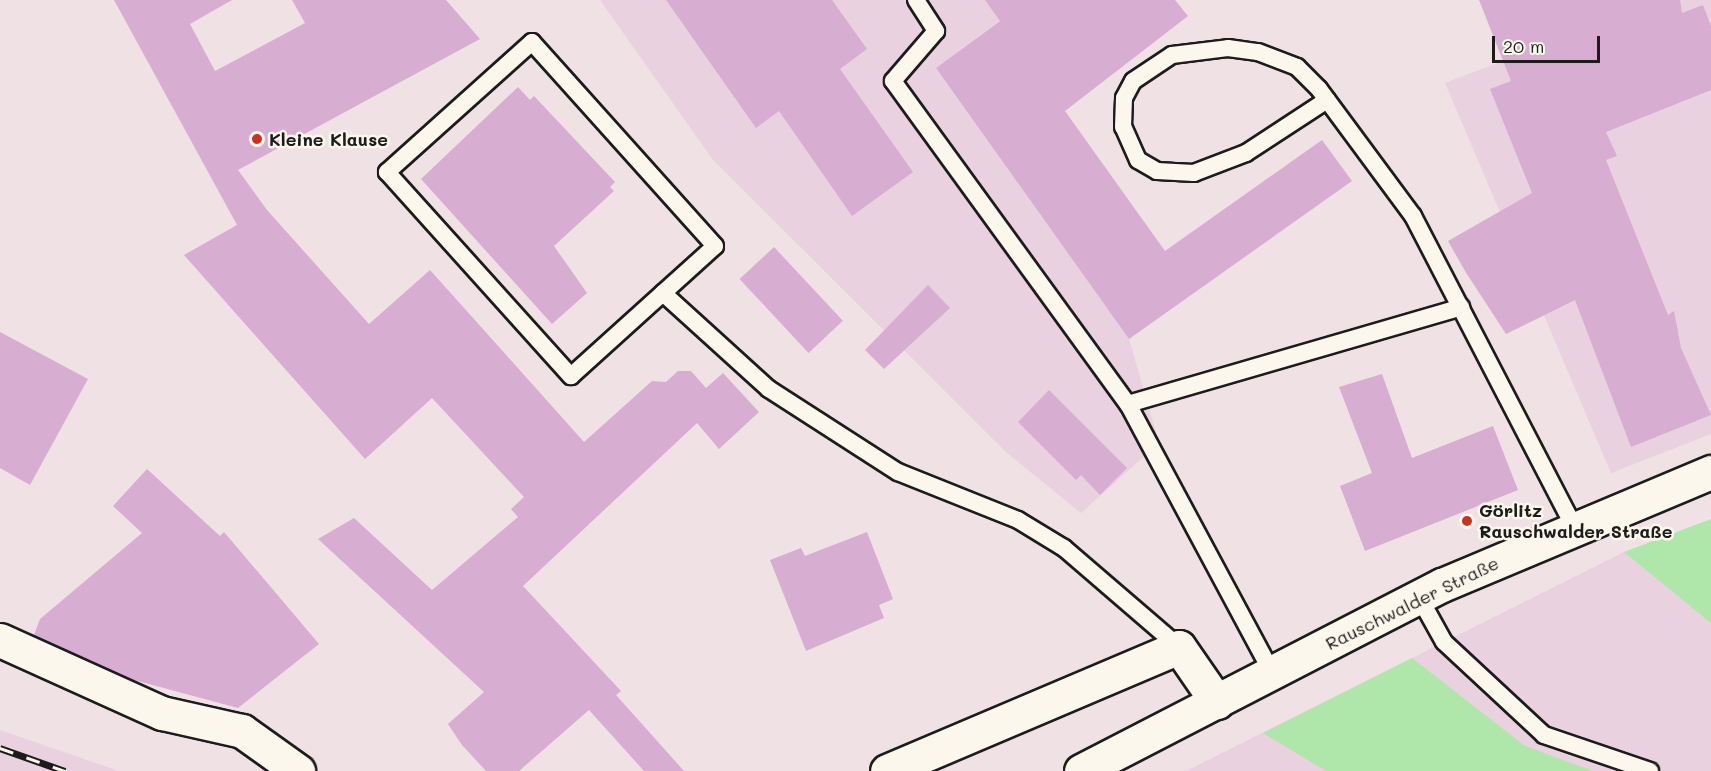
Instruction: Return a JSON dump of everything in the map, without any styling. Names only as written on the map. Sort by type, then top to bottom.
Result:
[{"type":"main road","name":"Rauschwalder Straße","points":[[1081,771],[1419,597],[1574,526],[1711,472]]},
{"type":"main road","points":[[0,640],[162,713],[242,731],[298,771]]},
{"type":"main road","points":[[887,771],[1179,647],[1217,702]]},
{"type":"lane","points":[[916,0],[936,31],[893,81],[1128,404],[1272,674]]},
{"type":"lane","points":[[532,42],[716,246],[663,293],[571,376],[387,172],[532,42]]},
{"type":"lane","points":[[1327,99],[1246,153],[1194,173],[1157,171],[1138,160],[1123,127],[1124,98],[1146,68],[1198,51],[1258,52],[1298,67],[1327,99],[1413,216],[1574,526]]},
{"type":"lane","points":[[663,293],[769,389],[898,472],[1018,520],[1064,548],[1179,647]]},
{"type":"lane","points":[[1128,404],[1461,307]]},
{"type":"lane","points":[[1419,597],[1444,642],[1544,735],[1650,771]]},
{"type":"shaded area","points":[[600,0],[1027,0],[936,68],[1129,339],[1159,443],[1081,513],[1006,452],[713,160]]},
{"type":"shaded area","points":[[1665,0],[1711,0],[1711,434],[1611,473],[1445,83]]},
{"type":"shaded area","points":[[1624,552],[1711,590],[1711,771],[1186,771]]},
{"type":"shaded area","points":[[0,730],[119,771],[0,771]]},
{"type":"green space","points":[[1711,519],[1711,623],[1624,552]]},
{"type":"green space","points":[[1412,658],[1525,746],[1593,771],[1326,771],[1263,733]]},
{"type":"building","points":[[114,0],[232,0],[190,24],[215,71],[305,23],[292,0],[446,0],[480,39],[238,170],[267,210],[369,324],[430,270],[584,442],[652,381],[666,382],[678,371],[691,371],[706,388],[723,373],[759,412],[719,449],[697,423],[523,586],[621,691],[616,695],[684,771],[644,771],[589,710],[519,771],[486,771],[462,745],[448,724],[484,692],[318,539],[354,518],[432,590],[518,517],[511,509],[524,497],[432,398],[365,459],[184,255],[237,225]]},
{"type":"building","points":[[666,0],[832,0],[867,49],[840,69],[913,172],[852,216],[779,111],[756,128]]},
{"type":"building","points":[[985,0],[1175,0],[1188,16],[1065,111],[1165,251],[1322,140],[1352,181],[1129,339],[936,68],[1000,21]]},
{"type":"building","points":[[1479,0],[1680,0],[1682,13],[1703,5],[1711,26],[1711,90],[1606,132],[1617,156],[1606,160],[1668,315],[1674,311],[1681,348],[1711,415],[1631,447],[1575,300],[1506,334],[1448,241],[1532,193],[1490,89],[1511,81]]},
{"type":"building","points":[[518,87],[530,100],[534,96],[615,182],[610,187],[614,191],[554,246],[587,293],[552,324],[421,179]]},
{"type":"building","points":[[774,247],[843,321],[809,353],[740,279]]},
{"type":"building","points":[[928,285],[950,308],[884,369],[865,350]]},
{"type":"building","points":[[0,332],[88,379],[30,485],[0,468]]},
{"type":"building","points":[[1382,374],[1412,458],[1493,426],[1518,490],[1365,551],[1340,486],[1372,473],[1339,387]]},
{"type":"building","points":[[1049,390],[1127,468],[1100,495],[1081,475],[1076,480],[1018,422]]},
{"type":"building","points":[[147,469],[220,536],[224,532],[319,644],[238,708],[134,680],[34,635],[40,619],[142,533],[113,506]]},
{"type":"building","points":[[867,532],[893,599],[879,605],[884,618],[806,651],[770,560],[801,548],[805,556]]},
{"type":"railway","points":[[0,748],[65,771]]},
{"type":"place","name":"Kleine Klause","points":[[257,139]]},
{"type":"place","name":"Görlitz Rauschwalder Straße","points":[[1467,521]]}]
